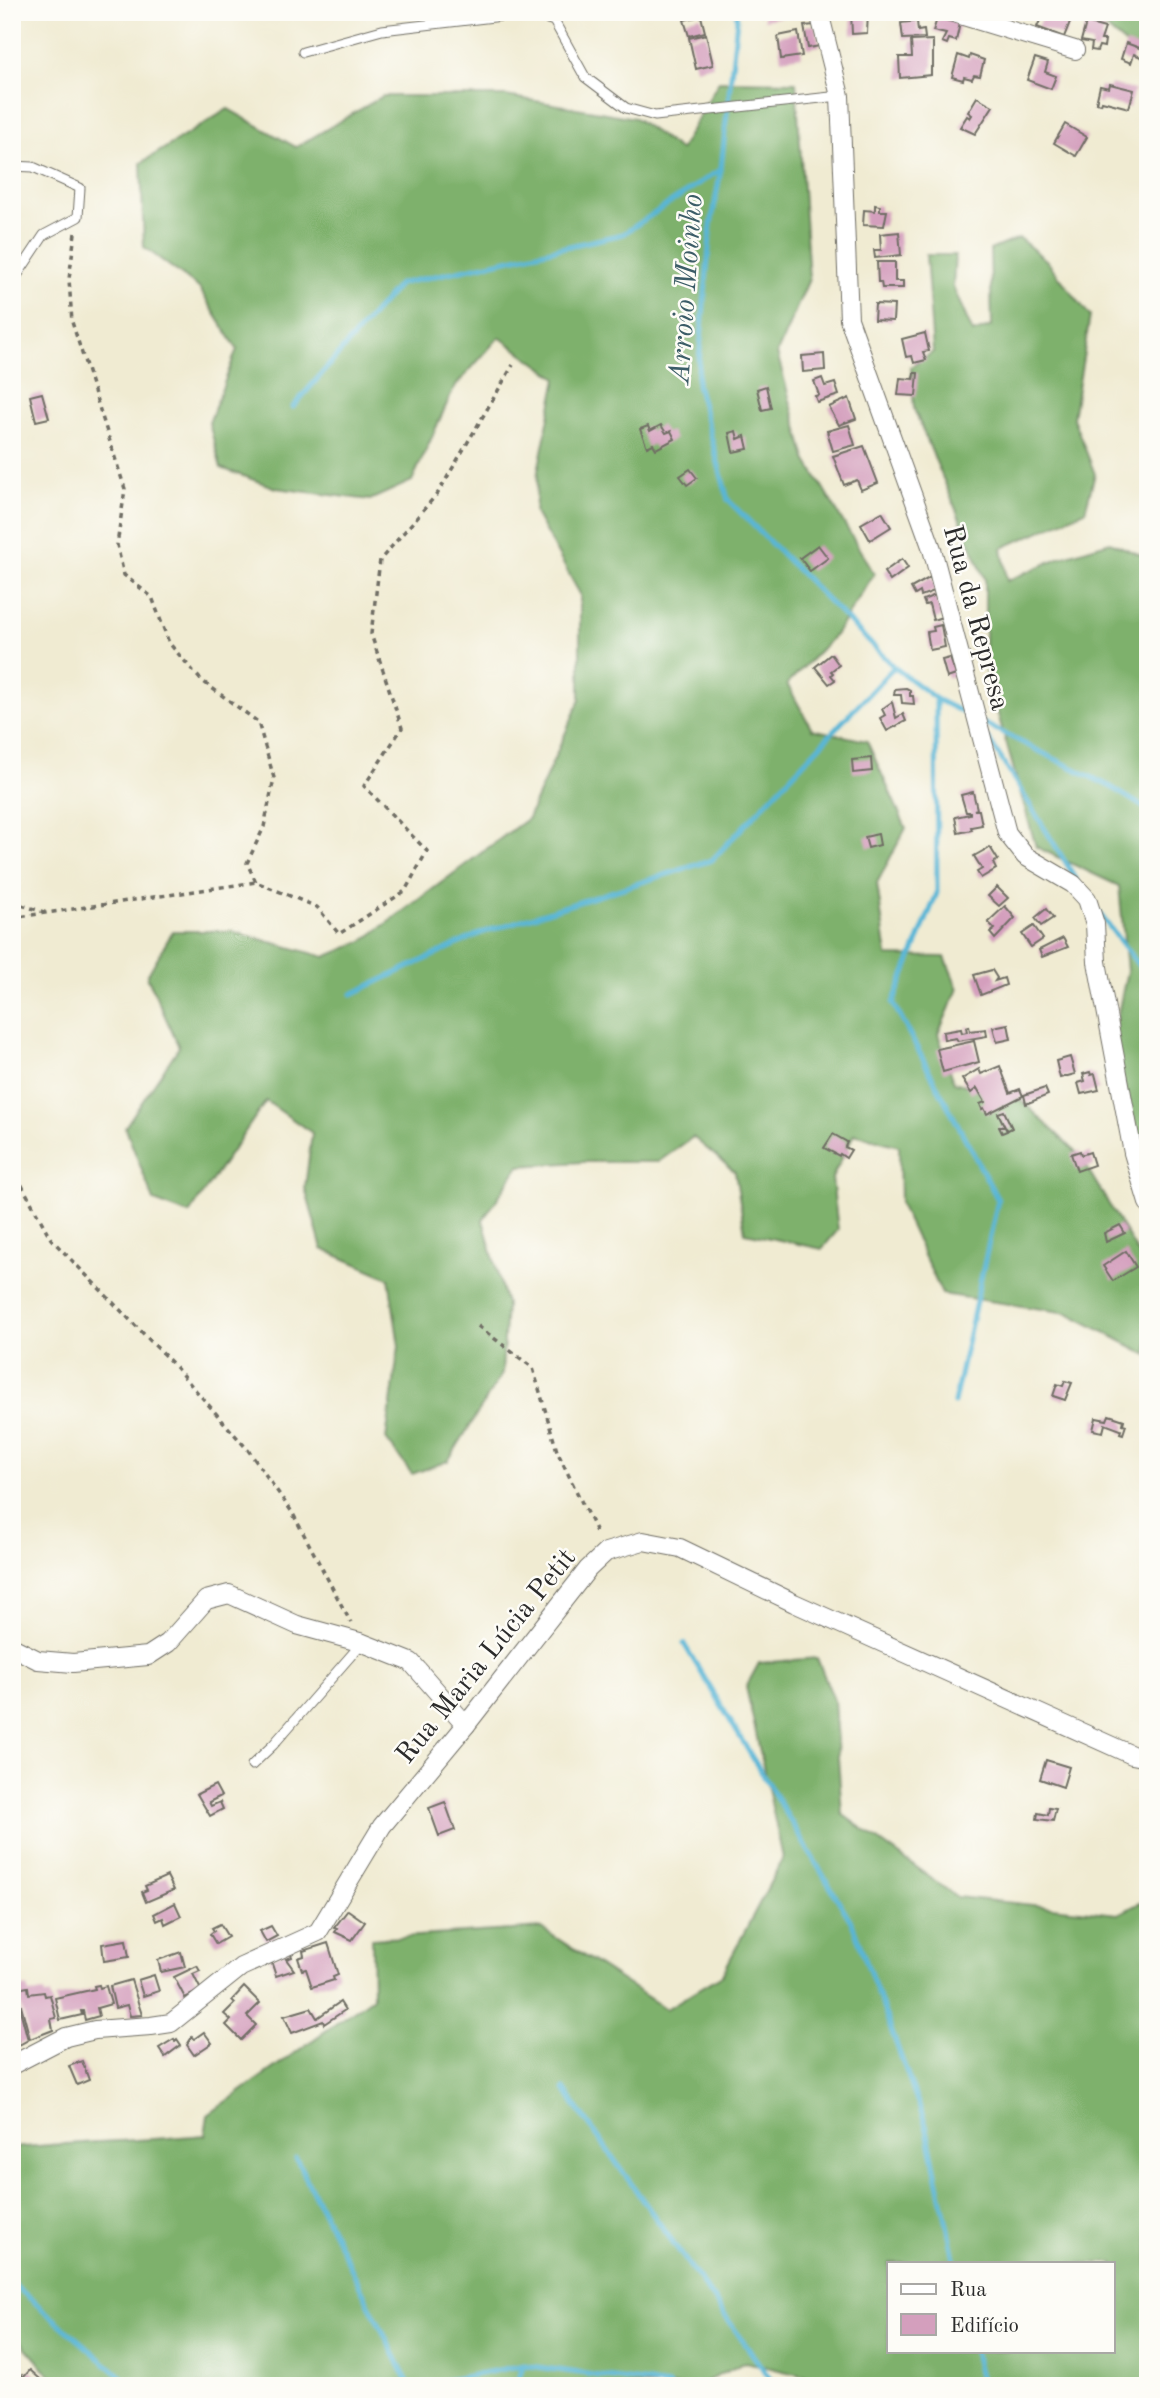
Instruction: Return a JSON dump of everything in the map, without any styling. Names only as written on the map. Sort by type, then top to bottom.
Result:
[{"type":"street","name":"Rua da Represa","points":[[820,12],[840,96],[849,319],[932,549],[1007,833],[1025,856],[1073,884],[1087,899],[1095,924],[1097,962],[1133,1153],[1148,1203]]},
{"type":"street","points":[[950,12],[1075,50]]},
{"type":"street","name":"Rua Maria Lúcia Petit","points":[[12,2064],[66,2037],[95,2030],[172,2023],[241,1967],[318,1932],[382,1825],[466,1726],[588,1569],[606,1552],[643,1541],[680,1548],[793,1603],[1132,1755],[1148,1758]]},
{"type":"street","points":[[12,1647],[38,1660],[73,1663],[148,1656],[167,1643],[206,1600],[229,1594],[298,1625],[363,1643],[411,1662],[466,1726]]},
{"type":"lane","points":[[303,52],[382,30],[529,13],[554,21],[585,77],[626,108],[655,116],[840,96]]},
{"type":"lane","points":[[12,166],[33,167],[80,188],[78,217],[44,234],[12,283]]},
{"type":"lane","points":[[12,296],[13,325]]},
{"type":"lane","points":[[252,1765],[363,1643]]},
{"type":"path","points":[[78,217],[69,279],[72,322],[125,489],[117,545],[124,575],[152,597],[169,643],[201,680],[258,722],[274,778],[264,827],[247,863],[256,882]]},
{"type":"path","points":[[12,919],[256,882],[317,907],[339,934],[405,891],[427,851],[364,786],[402,728],[371,634],[380,560],[438,493],[513,365]]},
{"type":"path","points":[[12,902],[48,913]]},
{"type":"path","points":[[12,1167],[51,1238],[171,1362],[248,1450],[292,1512],[335,1597],[363,1643]]},
{"type":"path","points":[[478,1326],[533,1368],[557,1451],[606,1552]]},
{"type":"green space","points":[[1087,12],[1148,12],[1148,63]]},
{"type":"green space","points":[[719,81],[796,82],[809,279],[777,353],[806,459],[874,574],[835,635],[787,684],[812,729],[867,741],[906,828],[877,883],[887,956],[945,957],[958,989],[938,1034],[954,1082],[1022,1101],[1080,1156],[1148,1270],[1148,1355],[1068,1313],[942,1294],[900,1204],[899,1146],[854,1134],[832,1178],[838,1230],[822,1249],[745,1233],[735,1172],[693,1137],[658,1162],[583,1162],[519,1166],[483,1220],[506,1304],[502,1374],[448,1461],[412,1474],[386,1439],[399,1346],[389,1278],[322,1249],[305,1188],[312,1133],[266,1101],[189,1214],[154,1201],[125,1127],[179,1047],[147,976],[173,931],[231,931],[325,957],[363,941],[528,818],[580,700],[580,594],[535,513],[538,471],[557,378],[499,337],[454,388],[412,481],[370,500],[276,488],[221,468],[209,423],[237,349],[199,288],[144,247],[141,163],[228,109],[296,147],[383,96],[506,96],[635,118],[680,150]]},
{"type":"green space","points":[[1019,238],[1046,260],[1090,316],[1073,418],[1095,474],[1085,511],[1002,548],[1007,581],[1061,557],[1110,542],[1148,558],[1148,1154],[1137,1134],[1112,1042],[1127,971],[1119,886],[1036,847],[985,669],[985,579],[914,409],[911,367],[933,352],[926,255],[955,255],[953,287],[973,333],[992,326],[990,250]]},
{"type":"green space","points":[[817,1658],[834,1700],[842,1814],[957,1897],[1118,1914],[1148,1899],[1148,2386],[845,2386],[746,2362],[697,2386],[60,2386],[12,2332],[12,2148],[205,2135],[208,2115],[373,1997],[372,1939],[541,1928],[666,2009],[722,1975],[783,1858],[746,1687],[759,1663]]},
{"type":"building","points":[[786,12],[787,16],[764,20],[763,14]]},
{"type":"building","points":[[851,12],[868,12],[867,33],[852,34]]},
{"type":"building","points":[[1043,14],[1070,22],[1064,37],[1037,27]]},
{"type":"building","points":[[701,16],[705,32],[689,36],[684,20]]},
{"type":"building","points":[[938,16],[960,23],[956,41],[949,39],[947,44],[942,42],[946,34],[933,31]]},
{"type":"building","points":[[917,21],[918,31],[924,30],[925,38],[903,39],[901,23]]},
{"type":"building","points":[[1086,23],[1105,28],[1101,40],[1105,40],[1104,47],[1099,46],[1097,51],[1091,50],[1092,43],[1081,41]]},
{"type":"building","points":[[815,25],[820,46],[808,48],[804,26]]},
{"type":"building","points":[[798,32],[802,56],[781,59],[778,36]]},
{"type":"building","points":[[706,34],[713,65],[696,69],[689,38]]},
{"type":"building","points":[[933,40],[931,75],[900,78],[899,57],[912,57],[911,41]]},
{"type":"building","points":[[1126,43],[1145,50],[1143,58],[1134,54],[1131,63],[1121,59]]},
{"type":"building","points":[[958,55],[969,59],[970,55],[984,60],[980,76],[974,75],[972,79],[964,77],[963,80],[952,77]]},
{"type":"building","points":[[1035,58],[1048,62],[1045,72],[1056,76],[1051,89],[1027,80]]},
{"type":"building","points":[[1110,84],[1134,90],[1129,108],[1102,101],[1101,104],[1096,103],[1100,86],[1109,88]]},
{"type":"building","points":[[977,97],[993,106],[975,134],[960,127],[967,116],[970,118],[972,115],[968,112]]},
{"type":"building","points":[[1065,124],[1087,137],[1076,156],[1054,143]]},
{"type":"building","points":[[875,205],[880,206],[880,211],[887,211],[884,226],[863,225],[864,210],[875,211]]},
{"type":"building","points":[[899,232],[901,255],[875,258],[874,250],[881,250],[880,234]]},
{"type":"building","points":[[877,262],[895,262],[895,281],[903,281],[903,288],[882,288],[881,282],[878,282]]},
{"type":"building","points":[[875,304],[894,305],[893,321],[874,320]]},
{"type":"building","points":[[925,333],[929,351],[923,352],[926,360],[914,363],[912,356],[906,357],[902,339]]},
{"type":"building","points":[[824,354],[825,370],[803,372],[802,356]]},
{"type":"building","points":[[914,373],[918,373],[916,396],[898,395],[900,378],[913,379]]},
{"type":"building","points":[[822,378],[825,386],[835,383],[839,395],[817,402],[815,396],[819,395],[814,381]]},
{"type":"building","points":[[766,386],[771,408],[762,410],[757,389]]},
{"type":"building","points":[[42,393],[49,418],[36,421],[30,396]]},
{"type":"building","points":[[849,398],[856,419],[839,425],[829,407]]},
{"type":"building","points":[[661,425],[666,433],[671,431],[675,439],[656,449],[653,444],[647,447],[640,429],[648,426],[650,431]]},
{"type":"building","points":[[849,425],[855,445],[833,451],[827,431]]},
{"type":"building","points":[[736,431],[738,439],[745,436],[748,449],[733,452],[729,433]]},
{"type":"building","points":[[864,446],[878,483],[861,490],[857,480],[844,485],[833,456]]},
{"type":"building","points":[[690,469],[697,478],[687,485],[680,476]]},
{"type":"building","points":[[882,512],[891,527],[870,540],[861,524]]},
{"type":"building","points":[[818,545],[828,558],[810,571],[800,558]]},
{"type":"building","points":[[902,559],[908,568],[890,581],[884,572]]},
{"type":"building","points":[[931,577],[937,590],[921,596],[920,592],[915,595],[911,588]]},
{"type":"building","points":[[935,595],[942,617],[933,620],[929,604],[925,605],[923,600]]},
{"type":"building","points":[[941,625],[945,647],[930,650],[927,632],[934,631],[933,627]]},
{"type":"building","points":[[831,654],[839,665],[831,671],[835,680],[829,684],[815,667]]},
{"type":"building","points":[[950,658],[956,675],[947,678],[942,660]]},
{"type":"building","points":[[895,689],[910,690],[910,696],[913,696],[914,704],[902,703],[901,695],[894,695]]},
{"type":"building","points":[[892,702],[896,718],[903,714],[906,721],[887,731],[880,718],[885,715],[882,709]]},
{"type":"building","points":[[871,758],[872,771],[853,773],[852,760]]},
{"type":"building","points":[[973,792],[977,809],[974,810],[979,810],[982,825],[958,833],[955,817],[970,814],[966,812],[961,795]]},
{"type":"building","points":[[878,834],[880,845],[868,848],[865,837]]},
{"type":"building","points":[[990,847],[998,860],[993,863],[996,869],[981,878],[977,872],[982,869],[974,856]]},
{"type":"building","points":[[997,887],[1008,898],[999,906],[988,896]]},
{"type":"building","points":[[1005,906],[1015,918],[995,939],[990,933],[995,929],[988,922]]},
{"type":"building","points":[[1046,909],[1053,918],[1041,926],[1035,918]]},
{"type":"building","points":[[1034,926],[1043,939],[1031,947],[1022,934]]},
{"type":"building","points":[[1063,938],[1068,947],[1042,957],[1039,950]]},
{"type":"building","points":[[992,970],[997,978],[995,981],[1004,978],[1006,985],[981,995],[974,975]]},
{"type":"building","points":[[1008,1024],[1011,1039],[997,1042],[993,1027]]},
{"type":"building","points":[[969,1026],[970,1031],[986,1029],[987,1036],[958,1041],[956,1038],[944,1040],[943,1032],[961,1029],[962,1033],[967,1032],[966,1027]]},
{"type":"building","points":[[974,1041],[979,1062],[943,1072],[937,1049]]},
{"type":"building","points":[[1070,1057],[1075,1074],[1060,1078],[1056,1061]]},
{"type":"building","points":[[1000,1066],[1010,1093],[1020,1089],[1023,1096],[987,1114],[980,1104],[985,1102],[977,1088],[971,1093],[962,1079],[979,1069],[981,1074]]},
{"type":"building","points":[[1090,1072],[1091,1075],[1095,1074],[1099,1090],[1081,1094],[1078,1083],[1085,1081],[1083,1074]]},
{"type":"building","points":[[1045,1088],[1048,1095],[1026,1104],[1024,1095]]},
{"type":"building","points":[[1004,1111],[1012,1128],[1008,1130],[998,1113]]},
{"type":"building","points":[[833,1134],[847,1142],[845,1147],[851,1150],[846,1158],[824,1148]]},
{"type":"building","points":[[1080,1151],[1081,1155],[1090,1152],[1094,1165],[1077,1171],[1071,1154]]},
{"type":"building","points":[[1120,1225],[1125,1233],[1106,1242],[1104,1233]]},
{"type":"building","points":[[1126,1251],[1136,1267],[1113,1281],[1103,1266]]},
{"type":"building","points":[[1065,1381],[1072,1383],[1065,1400],[1053,1396],[1057,1384],[1063,1386]]},
{"type":"building","points":[[1109,1415],[1124,1420],[1123,1424],[1126,1425],[1123,1434],[1120,1433],[1121,1430],[1105,1424],[1103,1432],[1093,1430],[1096,1418],[1107,1420]]},
{"type":"building","points":[[1046,1760],[1069,1767],[1063,1787],[1040,1779]]},
{"type":"building","points":[[215,1785],[221,1796],[209,1802],[211,1806],[220,1802],[223,1809],[210,1816],[197,1794]]},
{"type":"building","points":[[445,1802],[455,1830],[439,1836],[429,1808]]},
{"type":"building","points":[[1049,1808],[1056,1809],[1053,1821],[1037,1819],[1038,1813],[1048,1815]]},
{"type":"building","points":[[167,1876],[174,1890],[146,1902],[142,1892],[147,1890],[145,1886]]},
{"type":"building","points":[[175,1903],[181,1916],[165,1924],[163,1918],[157,1921],[154,1914]]},
{"type":"building","points":[[348,1910],[365,1922],[352,1940],[335,1932],[337,1929],[334,1928]]},
{"type":"building","points":[[220,1924],[228,1937],[216,1944],[210,1934],[214,1931],[212,1928]]},
{"type":"building","points":[[271,1926],[277,1936],[266,1942],[260,1931]]},
{"type":"building","points":[[126,1940],[129,1957],[104,1961],[102,1944]]},
{"type":"building","points":[[328,1943],[338,1975],[333,1977],[334,1980],[312,1987],[306,1969],[302,1970],[298,1958],[304,1956],[303,1951]]},
{"type":"building","points":[[290,1951],[292,1957],[286,1959],[294,1970],[276,1976],[270,1958]]},
{"type":"building","points":[[181,1952],[185,1967],[161,1972],[158,1960]]},
{"type":"building","points":[[197,1966],[200,1971],[193,1974],[201,1990],[185,1998],[174,1977]]},
{"type":"building","points":[[154,1975],[159,1991],[143,1996],[138,1980]]},
{"type":"building","points":[[131,1980],[142,2015],[130,2016],[127,2005],[115,2008],[110,1986]]},
{"type":"building","points":[[99,1985],[100,1988],[106,1986],[111,2004],[97,2008],[99,2016],[85,2020],[81,2011],[82,2015],[60,2020],[55,1998],[95,1989],[94,1986]]},
{"type":"building","points":[[28,1987],[29,1994],[44,1992],[45,1996],[50,1995],[56,2018],[51,2019],[53,2030],[30,2039],[21,2005],[19,2006],[28,2040],[19,2045],[16,2034],[12,2035],[12,1999],[19,1998],[17,1989]]},
{"type":"building","points":[[244,1987],[260,2003],[247,2016],[256,2025],[241,2040],[226,2025],[231,2020],[224,2014],[235,2003],[232,2000]]},
{"type":"building","points":[[340,2002],[345,2010],[324,2024],[323,2021],[292,2033],[284,2016],[311,2008],[317,2018]]},
{"type":"building","points":[[204,2032],[212,2043],[194,2055],[187,2045],[192,2037],[194,2039]]},
{"type":"building","points":[[174,2039],[181,2045],[165,2057],[159,2048]]},
{"type":"building","points":[[82,2061],[89,2080],[77,2085],[69,2066]]},
{"type":"building","points":[[30,2370],[48,2386],[23,2386],[17,2380]]},
{"type":"waterway","name":"Arroio Moinho","points":[[736,12],[721,169],[711,225],[697,384],[728,500],[894,667],[936,699],[972,717]]},
{"type":"waterway","points":[[293,407],[399,284],[623,234],[721,169]]},
{"type":"waterway","points":[[352,994],[481,933],[712,860],[894,667]]},
{"type":"waterway","points":[[936,699],[937,893],[893,1003],[998,1200],[954,1403]]},
{"type":"waterway","points":[[983,723],[1111,787],[1148,810]]},
{"type":"waterway","points":[[989,739],[1076,879]]},
{"type":"waterway","points":[[1099,913],[1148,978]]},
{"type":"waterway","points":[[684,1644],[852,1923],[926,2125],[955,2262]]},
{"type":"waterway","points":[[564,2089],[775,2386]]},
{"type":"waterway","points":[[296,2158],[410,2386]]},
{"type":"waterway","points":[[12,2283],[132,2386]]},
{"type":"waterway","points":[[974,2352],[982,2386]]},
{"type":"waterway","points":[[419,2386],[524,2365],[669,2386]]},
{"type":"waterway","points":[[516,2386],[523,2366]]},
{"type":"waterway","points":[[1050,2386],[1094,2386]]}]
